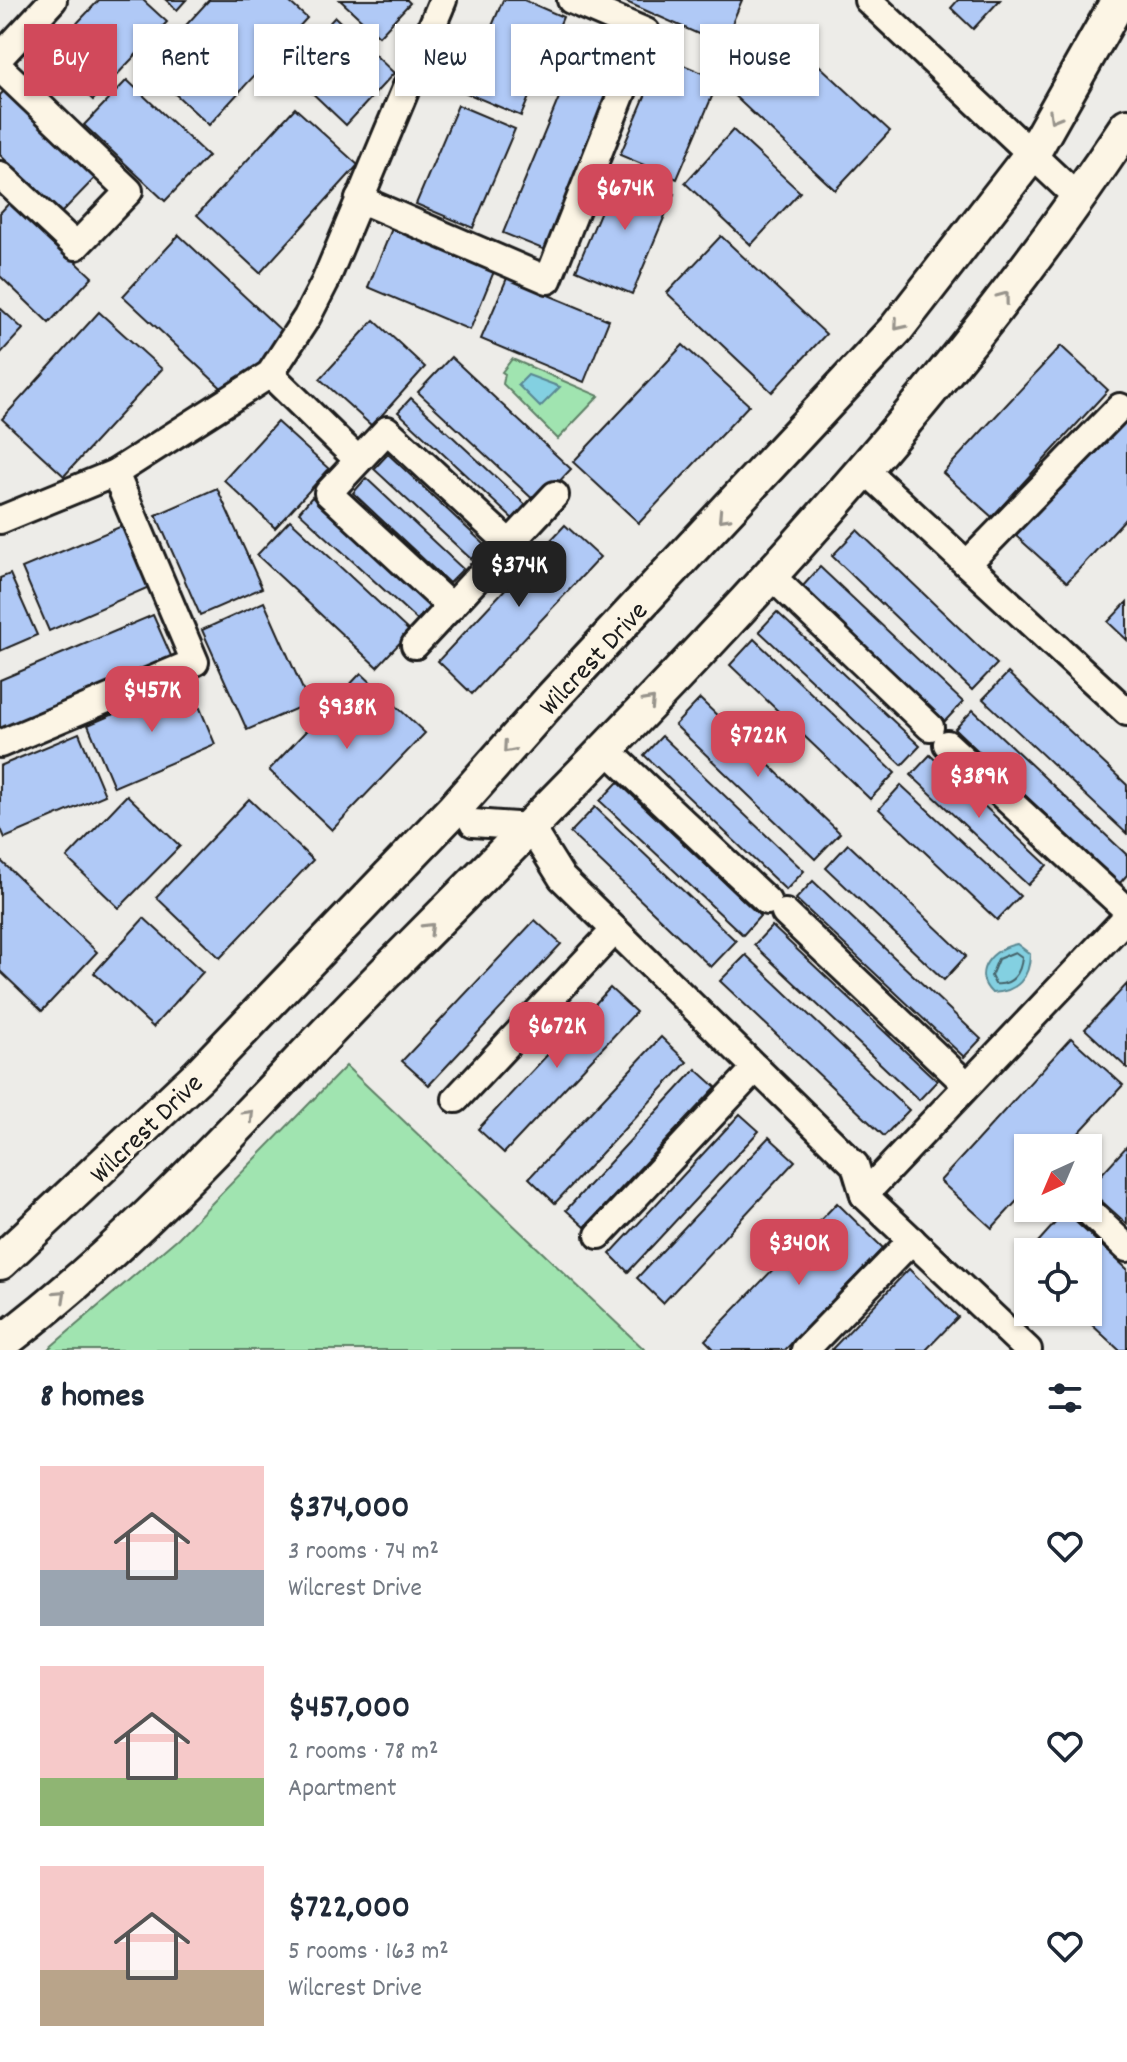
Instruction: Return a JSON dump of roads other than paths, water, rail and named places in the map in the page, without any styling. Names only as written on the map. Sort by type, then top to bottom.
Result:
[{"type":"main road","name":"Wilcrest Drive","points":[[0,1262],[199,1075],[454,809],[553,697],[896,329],[1032,154],[1119,0]]},
{"type":"main road","points":[[0,1344],[38,1315],[163,1200],[606,749],[940,381],[1079,199],[1127,126]]},
{"type":"street","points":[[0,57],[53,0]]},
{"type":"street","points":[[359,199],[548,280],[646,32],[571,0]]},
{"type":"street","points":[[868,0],[1079,199]]},
{"type":"street","points":[[0,520],[115,473],[270,374],[307,317],[440,1]]},
{"type":"street","points":[[0,68],[129,191],[76,246],[0,175]]},
{"type":"street","points":[[270,374],[358,460]]},
{"type":"street","points":[[967,564],[1120,407]]},
{"type":"street","points":[[451,607],[328,493],[358,460],[387,430],[510,544]]},
{"type":"street","points":[[863,468],[1127,712]]},
{"type":"street","points":[[0,744],[195,662],[115,473]]},
{"type":"street","points":[[415,645],[555,495]]},
{"type":"street","points":[[768,573],[1127,910]]},
{"type":"street","points":[[606,749],[967,1085]]},
{"type":"street","points":[[473,823],[530,827],[562,878],[855,1165],[864,1195],[1028,1350]]},
{"type":"street","points":[[864,1195],[1127,917]]},
{"type":"street","points":[[456,1099],[615,930]]},
{"type":"street","points":[[599,1235],[756,1068]]},
{"type":"street","points":[[1100,1222],[1127,1248]]},
{"type":"street","points":[[805,1350],[912,1240]]},
{"type":"water","points":[[528,375],[560,387],[540,407],[518,385]]},
{"type":"water","points":[[1017,944],[1030,954],[1025,977],[1015,987],[992,993],[983,977],[987,962],[1000,950]]}]
